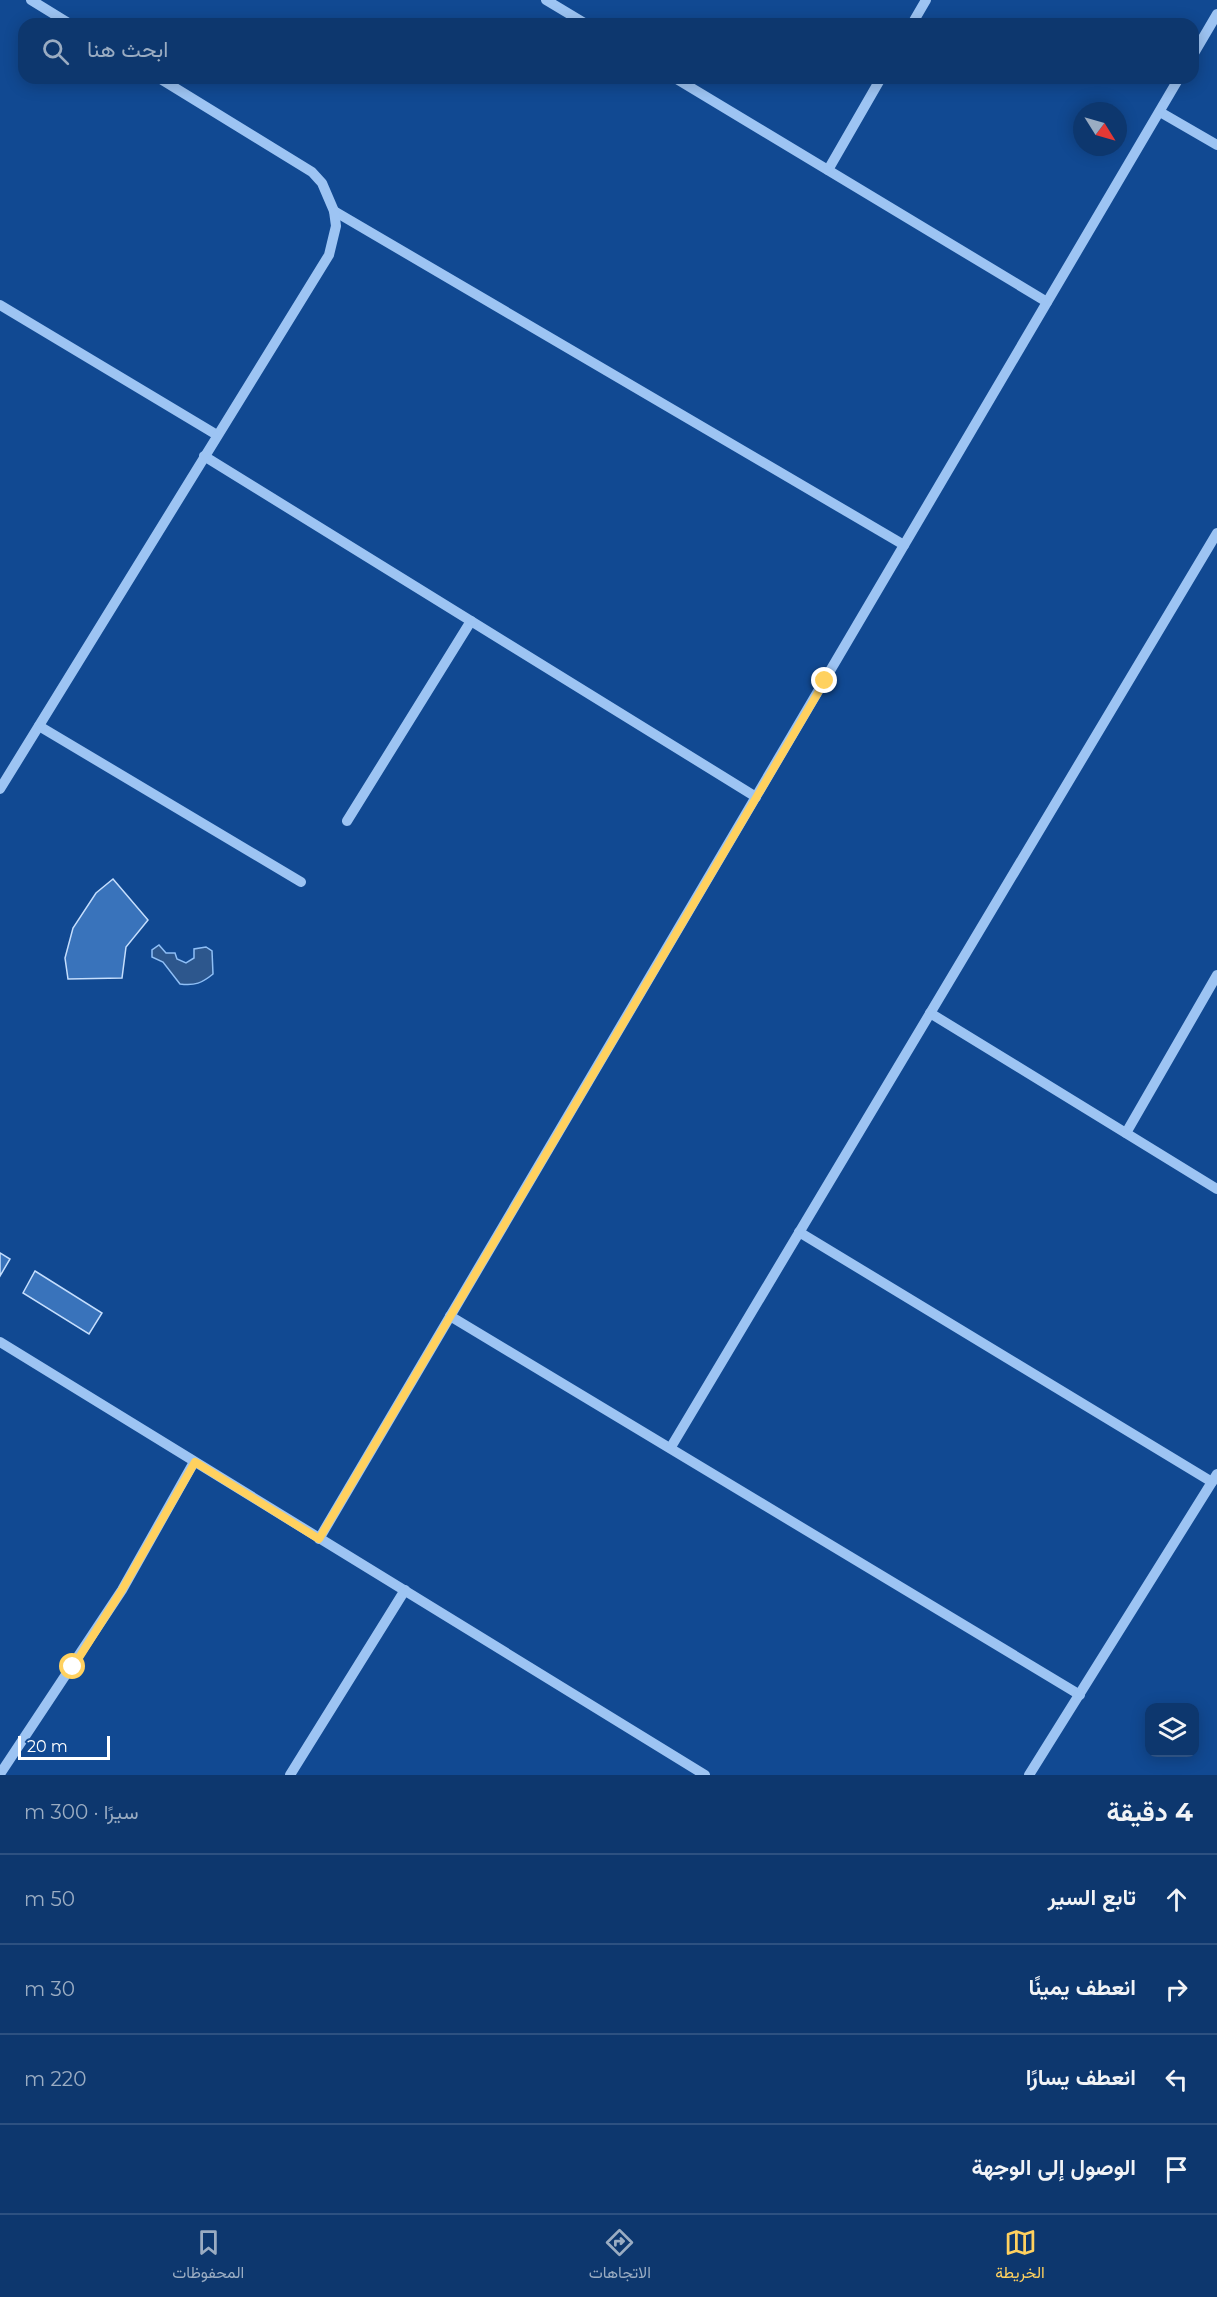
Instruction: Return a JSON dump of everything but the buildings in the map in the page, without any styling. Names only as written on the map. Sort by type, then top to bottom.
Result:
[{"type":"street","points":[[31,0],[60,18]]},
{"type":"street","points":[[546,0],[576,18]]},
{"type":"street","points":[[916,18],[926,0]]},
{"type":"street","points":[[1199,45],[1217,14]]},
{"type":"street","points":[[0,789],[329,255],[336,226],[334,211],[322,183],[312,172],[169,84]]},
{"type":"street","points":[[685,84],[1047,302]]},
{"type":"street","points":[[828,170],[878,84]]},
{"type":"street","points":[[319,1539],[1176,84]]},
{"type":"street","points":[[1160,112],[1217,146]]},
{"type":"street","points":[[334,211],[904,545]]},
{"type":"street","points":[[0,304],[217,435]]},
{"type":"street","points":[[204,456],[756,797]]},
{"type":"street","points":[[671,1447],[1217,533]]},
{"type":"street","points":[[347,821],[471,621]]},
{"type":"street","points":[[39,726],[301,882]]},
{"type":"street","points":[[1126,1133],[1217,975]]},
{"type":"street","points":[[930,1012],[1217,1189]]},
{"type":"street","points":[[800,1232],[1215,1478],[1029,1775]]},
{"type":"street","points":[[450,1316],[1080,1695]]},
{"type":"street","points":[[0,1342],[705,1775]]},
{"type":"street","points":[[0,1774],[122,1590],[195,1462]]},
{"type":"street","points":[[290,1775],[405,1590]]},
{"type":"water","points":[[159,945],[166,953],[175,953],[177,959],[186,963],[194,958],[194,949],[206,947],[212,951],[213,974],[198,983],[180,984],[163,962],[152,957],[152,950]]},
{"type":"route","points":[[73,1667],[122,1590],[195,1462],[319,1539],[825,681]]}]
